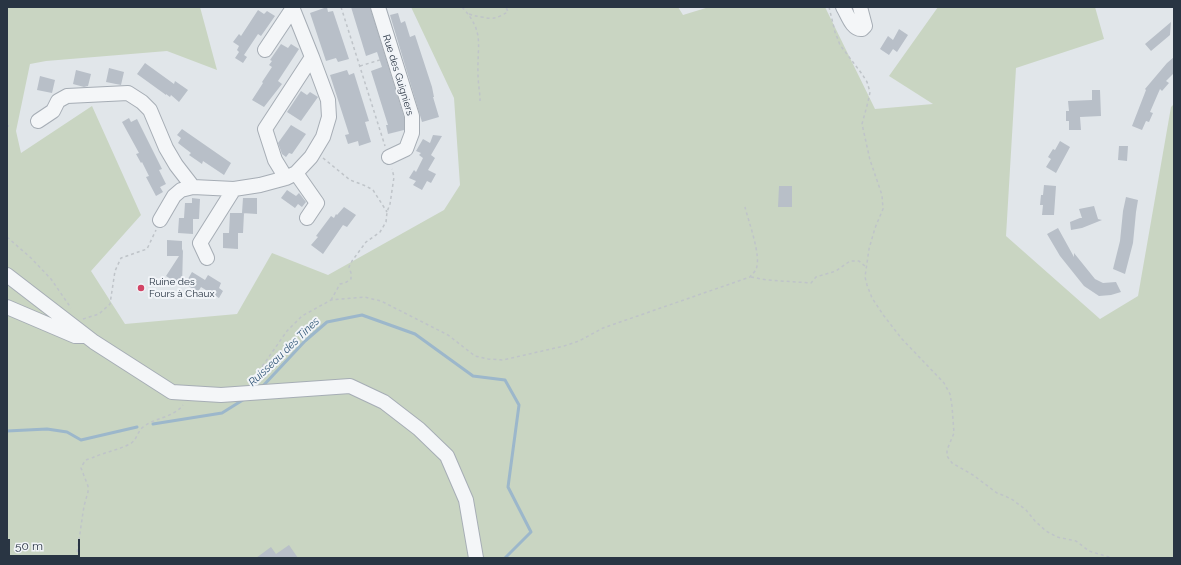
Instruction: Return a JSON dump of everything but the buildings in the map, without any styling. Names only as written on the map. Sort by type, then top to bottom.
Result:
[{"type":"street","name":"Rue des Guigniers","points":[[378,7],[392,56],[412,116],[412,133],[406,149],[389,157]]},
{"type":"street","points":[[843,7],[854,26],[858,29],[862,29],[865,26],[860,7]]},
{"type":"street","points":[[265,50],[292,8]]},
{"type":"street","points":[[160,220],[174,196],[181,190],[193,187],[234,189],[260,185],[291,176],[311,157],[323,137],[329,117],[328,100],[292,8]]},
{"type":"street","points":[[307,218],[317,203],[275,160],[265,129],[312,57]]},
{"type":"street","points":[[38,121],[53,111],[58,101],[67,96],[128,92],[150,110],[169,154],[193,187]]},
{"type":"street","points":[[207,258],[200,243],[234,189]]},
{"type":"street","points":[[7,275],[71,317],[85,336],[172,392],[221,395],[350,386],[384,402],[419,429],[447,456],[466,500],[476,558]]},
{"type":"street","points":[[7,307],[75,336],[85,336]]},
{"type":"path","points":[[331,300],[340,284],[350,279],[351,273],[349,267],[352,261],[366,242],[380,232],[386,222],[394,177],[341,7]]},
{"type":"path","points":[[462,7],[476,28],[479,41],[478,75],[480,101]]},
{"type":"path","points":[[467,13],[474,17],[482,17],[487,20],[508,12],[506,7]]},
{"type":"path","points":[[829,7],[840,45],[862,74],[867,82],[870,92],[862,124],[870,160],[882,195],[882,209],[872,235],[869,249],[865,277],[867,285],[872,298],[884,316],[902,339],[944,383],[950,394],[954,433],[947,450],[947,456],[952,463],[973,475],[997,493],[1013,500],[1026,510],[1046,531],[1057,537],[1076,541],[1089,551],[1112,558]]},
{"type":"path","points":[[360,66],[392,56]]},
{"type":"path","points":[[315,150],[350,180],[373,190],[387,212]]},
{"type":"path","points":[[745,207],[758,260],[756,269],[750,277]]},
{"type":"path","points":[[7,237],[51,279],[70,306],[71,317],[99,314],[110,304],[115,271],[121,258],[147,249],[160,220]]},
{"type":"path","points":[[243,394],[287,331],[302,316],[331,300],[364,297],[381,301],[448,335],[475,356],[503,360],[564,346],[579,341],[603,328],[750,277],[767,280],[811,283],[816,277],[836,271],[850,261],[859,262],[866,267]]},
{"type":"path","points":[[78,558],[77,553],[84,506],[88,492],[88,486],[81,468],[85,461],[131,443],[136,438],[141,428],[158,419],[171,415],[180,409],[185,403],[186,393]]},
{"type":"green space","points":[[7,7],[200,7],[217,70],[167,51],[46,61],[30,64],[16,131],[21,153],[92,106],[141,215],[91,271],[125,324],[237,314],[272,253],[328,275],[444,210],[460,185],[454,98],[411,7],[678,7],[683,15],[709,7],[825,7],[875,109],[933,104],[889,76],[938,7],[1095,7],[1104,39],[1016,68],[1006,236],[1100,319],[1138,296],[1171,107],[1174,104],[1174,558],[7,558]]},
{"type":"waterway","name":"Ruisseau des Tines","points":[[262,387],[305,341],[327,322],[362,315],[415,334],[473,376],[505,380],[519,405],[508,487],[531,532],[505,558]]},
{"type":"waterway","name":"Ruisseau des Tines","points":[[153,424],[222,413],[246,398]]},
{"type":"waterway","name":"Ruisseau des Tines","points":[[7,431],[47,429],[67,432],[81,440],[137,427]]},
{"type":"place","name":"Ruine des Fours à Chaux","points":[[141,288]]}]
